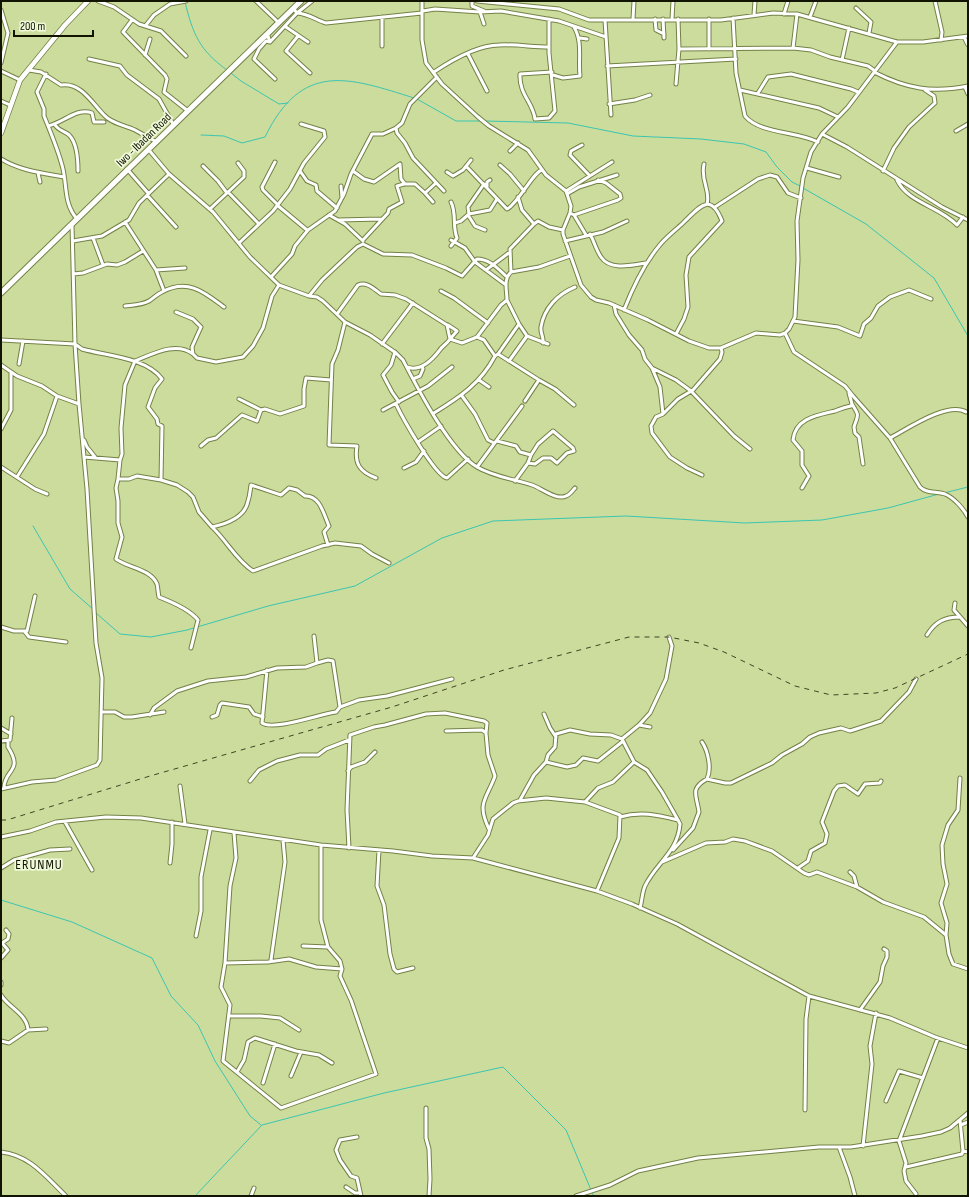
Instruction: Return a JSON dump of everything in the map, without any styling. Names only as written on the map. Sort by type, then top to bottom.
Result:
[{"type":"main road","name":"Iwo - Ibadan Road","points":[[1,293],[72,225],[127,169],[157,142],[223,75],[301,1]]},
{"type":"street","points":[[1,133],[20,80],[65,25],[88,1]]},
{"type":"street","points":[[98,1],[114,7],[126,14],[132,20],[161,31],[186,56]]},
{"type":"street","points":[[146,25],[154,15],[170,4],[186,1]]},
{"type":"street","points":[[256,1],[278,22]]},
{"type":"street","points":[[276,79],[254,59],[259,49],[266,42],[270,42],[286,27],[297,13],[312,1]]},
{"type":"street","points":[[422,1],[424,57],[426,63],[442,84],[478,117],[489,126],[518,143],[533,155],[542,170],[567,193],[572,214],[586,235]]},
{"type":"street","points":[[472,1],[472,6],[488,12]]},
{"type":"street","points":[[477,1],[559,9],[589,20],[721,20],[754,15],[797,14],[897,42],[923,42],[968,36]]},
{"type":"street","points":[[633,19],[634,1]]},
{"type":"street","points":[[672,19],[673,1]]},
{"type":"street","points":[[754,15],[756,1]]},
{"type":"street","points":[[784,14],[788,1]]},
{"type":"street","points":[[810,17],[816,1]]},
{"type":"street","points":[[935,1],[942,32],[941,40]]},
{"type":"street","points":[[293,8],[297,13],[308,14],[317,20],[326,23],[435,10],[480,12],[501,11],[549,19],[606,37]]},
{"type":"street","points":[[856,8],[871,22],[869,34]]},
{"type":"street","points":[[1,10],[8,33],[1,63]]},
{"type":"street","points":[[480,12],[484,24]]},
{"type":"street","points":[[792,48],[797,14]]},
{"type":"street","points":[[382,17],[382,46]]},
{"type":"street","points":[[734,18],[736,59],[745,116],[752,123],[818,142]]},
{"type":"street","points":[[549,19],[549,47],[552,73],[555,111],[549,118],[535,119],[534,111],[522,91],[520,76],[521,74],[552,73],[562,78],[580,76],[580,38],[574,27]]},
{"type":"street","points":[[655,19],[656,30],[664,36],[663,19]]},
{"type":"street","points":[[676,84],[679,49],[678,19]]},
{"type":"street","points":[[709,19],[709,49]]},
{"type":"street","points":[[132,20],[123,32],[166,77],[164,92],[159,100]]},
{"type":"street","points":[[605,20],[609,104],[611,115]]},
{"type":"street","points":[[286,27],[308,42]]},
{"type":"street","points":[[842,60],[849,28]]},
{"type":"street","points":[[232,67],[268,36],[270,42]]},
{"type":"street","points":[[298,36],[286,51],[310,73]]},
{"type":"street","points":[[964,37],[968,45]]},
{"type":"street","points":[[580,38],[587,39]]},
{"type":"street","points":[[145,55],[150,39]]},
{"type":"street","points":[[598,180],[606,183],[620,194],[621,198],[572,214],[563,230],[576,274],[585,292],[596,300],[614,305],[698,345],[722,348],[756,333],[780,335],[785,333],[789,330],[794,321],[798,260],[797,221],[802,188],[811,152],[822,134],[848,107],[897,42]]},
{"type":"street","points":[[434,72],[444,65],[484,47],[497,45],[549,47]]},
{"type":"street","points":[[679,49],[792,48],[811,50],[842,60],[868,66],[875,72],[896,83],[925,90],[966,87],[968,94]]},
{"type":"street","points":[[468,54],[487,91]]},
{"type":"street","points":[[89,59],[120,66],[127,75],[159,100],[174,124]]},
{"type":"street","points":[[608,66],[736,59]]},
{"type":"street","points":[[29,70],[46,74],[61,85],[69,83],[94,103],[103,115],[110,120],[157,142]]},
{"type":"street","points":[[1,71],[20,80]]},
{"type":"street","points":[[46,74],[37,92],[63,168],[67,202],[77,219]]},
{"type":"street","points":[[758,93],[768,77],[787,74],[858,92]]},
{"type":"street","points":[[271,277],[292,254],[295,246],[307,230],[337,208],[352,171],[372,134],[383,134],[396,128],[402,123],[410,104],[437,77]]},
{"type":"street","points":[[740,90],[818,108],[838,117]]},
{"type":"street","points":[[883,171],[894,148],[909,127],[935,102],[934,96],[925,90]]},
{"type":"street","points":[[164,92],[188,111]]},
{"type":"street","points":[[609,104],[635,100],[650,95]]},
{"type":"street","points":[[1,101],[10,105]]},
{"type":"street","points":[[48,126],[55,125],[70,115],[86,111],[92,114],[94,122],[104,122]]},
{"type":"street","points":[[239,243],[277,205],[290,189],[325,136],[324,131],[301,124]]},
{"type":"street","points":[[956,131],[968,124]]},
{"type":"street","points":[[55,125],[59,130],[70,134],[74,141],[78,171]]},
{"type":"street","points":[[396,128],[397,133],[405,143],[413,158],[444,191]]},
{"type":"street","points":[[822,134],[847,147],[883,171],[930,198],[942,207],[968,220]]},
{"type":"street","points":[[510,151],[518,143]]},
{"type":"street","points":[[582,145],[571,151],[570,155],[590,176]]},
{"type":"street","points":[[148,149],[169,174],[210,209],[250,258],[279,285],[309,296],[317,297],[345,322],[395,352],[403,360],[441,426],[459,452],[477,467],[497,476],[534,486],[561,498],[566,496],[575,488]]},
{"type":"street","points":[[1,159],[12,166],[38,173],[64,177]]},
{"type":"street","points":[[447,172],[453,176],[466,166],[470,160]]},
{"type":"street","points":[[275,162],[262,187],[263,190],[277,205],[307,230]]},
{"type":"street","points":[[567,193],[612,162]]},
{"type":"street","points":[[210,209],[244,177],[244,171],[238,163]]},
{"type":"street","points":[[352,171],[357,175],[374,182],[400,164],[401,179],[405,184]]},
{"type":"street","points":[[704,164],[704,184],[709,195],[707,204]]},
{"type":"street","points":[[500,165],[524,190]]},
{"type":"street","points":[[203,166],[218,181],[227,193],[259,224]]},
{"type":"street","points":[[466,166],[507,209],[524,190],[534,175],[538,171],[542,170]]},
{"type":"street","points":[[807,168],[839,177]]},
{"type":"street","points":[[127,169],[176,228]]},
{"type":"street","points":[[300,172],[307,181],[316,185],[317,191],[337,208]]},
{"type":"street","points":[[38,173],[40,182]]},
{"type":"street","points":[[73,240],[102,236],[129,220],[148,194],[169,174]]},
{"type":"street","points":[[567,193],[598,180],[617,175]]},
{"type":"street","points":[[715,208],[758,179],[770,175],[777,177],[788,192],[801,198]]},
{"type":"street","points":[[488,188],[487,182],[490,180]]},
{"type":"street","points":[[898,180],[900,186],[910,196],[939,210],[957,226],[962,216]]},
{"type":"street","points":[[425,193],[436,183]]},
{"type":"street","points":[[363,244],[363,240],[388,213],[389,209],[402,202],[397,186],[415,184],[433,202]]},
{"type":"street","points":[[484,184],[468,206],[468,214],[475,226],[485,230]]},
{"type":"street","points":[[341,186],[342,198]]},
{"type":"street","points":[[518,197],[522,210],[534,224]]},
{"type":"street","points":[[454,223],[461,221],[468,214],[490,210],[497,199]]},
{"type":"street","points":[[451,202],[454,208],[454,232],[457,238],[451,246]]},
{"type":"street","points":[[676,334],[684,319],[688,307],[686,275],[689,257],[722,221],[715,208],[707,204]]},
{"type":"street","points":[[624,310],[646,263],[660,244],[694,210],[707,204]]},
{"type":"street","points":[[329,215],[338,220],[363,240]]},
{"type":"street","points":[[338,220],[382,219]]},
{"type":"street","points":[[565,241],[603,232],[627,221]]},
{"type":"street","points":[[125,222],[156,270],[164,291]]},
{"type":"street","points":[[486,270],[510,251],[518,239],[534,224],[541,222],[549,227],[563,230]]},
{"type":"street","points":[[3,788],[56,780],[98,766],[100,760],[102,678],[96,643],[75,344],[72,225]]},
{"type":"street","points":[[590,234],[602,259],[610,263],[627,266],[646,263]]},
{"type":"street","points":[[93,238],[103,265]]},
{"type":"street","points":[[451,240],[465,248],[475,262],[506,285]]},
{"type":"street","points":[[363,244],[383,254],[412,255],[462,276],[475,262],[481,259],[492,264],[507,277]]},
{"type":"street","points":[[309,296],[322,280],[357,247],[363,244]]},
{"type":"street","points":[[73,274],[83,273],[103,265],[117,265],[143,251]]},
{"type":"street","points":[[510,251],[511,272]]},
{"type":"street","points":[[548,344],[542,343],[527,336],[519,324],[507,300],[507,277],[511,272],[539,267],[570,256]]},
{"type":"street","points":[[156,270],[185,268]]},
{"type":"street","points":[[337,314],[361,284],[376,288],[381,294],[395,295],[413,303],[457,331],[439,351],[437,356],[422,366],[412,369],[407,367]]},
{"type":"street","points":[[191,648],[192,637],[198,620],[193,614],[184,610],[175,603],[159,597],[157,584],[149,576],[131,566],[123,564],[116,559],[122,537],[116,488],[122,454],[121,428],[125,385],[135,361],[168,349],[186,349],[197,358],[211,362],[245,355],[263,328],[272,296],[279,285]]},
{"type":"street","points":[[124,306],[143,304],[164,291],[178,286],[196,288],[211,296],[224,308]]},
{"type":"street","points":[[542,343],[544,339],[541,332],[541,326],[548,308],[561,293],[575,287]]},
{"type":"street","points":[[794,321],[838,328],[860,336],[864,324],[871,318],[878,306],[890,297],[909,290],[931,299]]},
{"type":"street","points":[[441,291],[454,298],[488,322]]},
{"type":"street","points":[[450,339],[462,343],[477,337],[507,300]]},
{"type":"street","points":[[382,344],[413,303]]},
{"type":"street","points":[[614,305],[616,314],[629,335],[642,350],[645,359],[652,368],[660,387],[663,414]]},
{"type":"street","points":[[176,312],[193,319],[201,327],[192,347],[194,355]]},
{"type":"street","points":[[345,322],[338,350],[332,364],[332,409],[329,445],[357,446],[357,462],[364,473],[376,478]]},
{"type":"street","points":[[434,413],[462,396],[479,380],[519,324]]},
{"type":"street","points":[[447,325],[450,339]]},
{"type":"street","points":[[785,333],[794,352],[845,386],[849,393],[890,438],[920,487],[924,491],[945,494],[957,502],[968,517]]},
{"type":"street","points":[[509,361],[527,336]]},
{"type":"street","points":[[477,337],[484,340],[496,355],[509,361],[555,389],[574,405]]},
{"type":"street","points":[[1,340],[75,344],[82,349],[135,361],[159,375],[162,379],[155,388],[148,407],[157,419],[158,424],[162,426],[160,480]]},
{"type":"street","points":[[19,364],[23,341]]},
{"type":"street","points":[[702,475],[687,468],[670,457],[652,433],[651,426],[656,417],[663,414],[678,399],[691,392],[722,356],[722,348]]},
{"type":"street","points":[[395,352],[391,365],[383,375],[398,403],[405,422],[428,459],[445,478],[468,459]]},
{"type":"street","points":[[1,365],[12,372],[42,386],[57,396],[79,404]]},
{"type":"street","points":[[413,379],[420,376],[423,369],[422,366]]},
{"type":"street","points":[[383,410],[420,390],[452,367]]},
{"type":"street","points":[[652,368],[676,380],[691,392],[734,436],[750,449]]},
{"type":"street","points":[[1,429],[11,410],[12,372]]},
{"type":"street","points":[[239,399],[261,410],[265,409],[280,414],[304,406],[304,379],[313,378],[331,380]]},
{"type":"street","points":[[479,380],[490,387]]},
{"type":"street","points":[[525,401],[539,380]]},
{"type":"street","points":[[849,393],[859,419],[854,427],[855,433],[858,437],[863,464]]},
{"type":"street","points":[[17,477],[44,434],[57,396]]},
{"type":"street","points":[[462,396],[475,414],[488,440],[516,446],[520,452],[531,455]]},
{"type":"street","points":[[802,488],[809,476],[802,465],[802,450],[793,440],[797,430],[803,421],[811,417],[852,404]]},
{"type":"street","points":[[477,467],[522,406]]},
{"type":"street","points":[[890,438],[936,413],[959,409],[966,412]]},
{"type":"street","points":[[202,446],[208,440],[216,438],[242,415],[257,421],[261,410]]},
{"type":"street","points":[[418,442],[441,426]]},
{"type":"street","points":[[515,481],[528,463],[538,444],[553,431],[573,448],[574,451],[567,453],[557,463],[551,458],[543,458],[535,464],[528,463]]},
{"type":"street","points":[[82,434],[87,448],[95,457]]},
{"type":"street","points":[[404,468],[416,462],[424,451]]},
{"type":"street","points":[[84,457],[120,460]]},
{"type":"street","points":[[1,467],[47,494]]},
{"type":"street","points":[[118,478],[129,479],[138,476],[160,480],[177,485],[188,492],[196,502],[199,512],[221,536],[242,564],[253,571],[336,543],[361,546],[389,563]]},
{"type":"street","points":[[212,527],[228,523],[240,515],[246,507],[252,485],[281,495],[289,488],[297,490],[305,496],[311,496],[316,499],[329,526],[324,532],[328,545]]},
{"type":"street","points":[[25,632],[28,629],[35,596]]},
{"type":"street","points":[[955,603],[954,610],[968,626]]},
{"type":"street","points":[[927,635],[933,625],[942,619],[949,617],[960,617]]},
{"type":"street","points":[[1,627],[14,632],[25,632]]},
{"type":"street","points":[[25,632],[29,637],[66,642]]},
{"type":"street","points":[[314,636],[317,663]]},
{"type":"street","points":[[546,762],[567,768],[576,765],[583,758],[598,761],[639,725],[650,713],[666,679],[672,646],[669,637]]},
{"type":"street","points":[[150,716],[154,708],[184,688],[208,680],[246,677],[267,670],[306,667],[328,660],[333,660],[340,707]]},
{"type":"street","points":[[267,670],[262,723],[264,725],[284,724],[315,715],[336,712],[340,707],[359,700],[387,696],[452,679]]},
{"type":"street","points":[[640,908],[645,886],[658,866],[693,828],[699,812],[695,799],[700,783],[707,779],[731,783],[772,763],[782,755],[802,744],[810,737],[819,733],[842,728],[850,731],[881,721],[909,692],[916,679]]},
{"type":"street","points":[[212,717],[217,715],[222,703],[249,707],[254,714],[263,717]]},
{"type":"street","points":[[101,712],[115,712],[124,717],[150,716],[164,712]]},
{"type":"street","points":[[348,848],[347,810],[350,735],[354,732],[426,714],[445,713],[480,719],[487,723],[486,732],[488,754],[494,776],[483,800],[485,820],[489,829]]},
{"type":"street","points":[[520,800],[534,775],[546,762],[548,756],[557,744],[556,737],[544,714]]},
{"type":"street","points":[[3,788],[14,764],[13,755],[8,747],[12,718]]},
{"type":"street","points":[[639,725],[650,727]]},
{"type":"street","points":[[1,728],[11,734]]},
{"type":"street","points":[[446,731],[482,730],[486,732]]},
{"type":"street","points":[[556,737],[560,732],[570,730],[590,734],[611,735],[622,740],[634,762],[647,770],[678,820],[680,826],[673,850]]},
{"type":"street","points":[[250,781],[259,770],[277,761],[300,755],[318,755],[326,749],[349,740]]},
{"type":"street","points":[[1,741],[8,741]]},
{"type":"street","points":[[702,742],[705,747],[710,769],[707,779]]},
{"type":"street","points":[[348,771],[351,767],[365,762],[375,752]]},
{"type":"street","points":[[585,802],[598,788],[613,782],[634,762]]},
{"type":"street","points":[[960,778],[958,810],[948,825],[942,845],[947,884],[941,903],[947,923],[946,935],[948,952],[953,964],[968,969]]},
{"type":"street","points":[[798,868],[808,862],[812,851],[825,843],[827,834],[822,822],[829,803],[833,798],[834,791],[838,786],[845,785],[858,794],[865,784],[880,783],[881,781]]},
{"type":"street","points":[[180,786],[185,824]]},
{"type":"street","points":[[473,858],[488,835],[489,829],[495,817],[513,803],[520,800],[546,798],[585,802],[616,813],[620,817]]},
{"type":"street","points":[[620,817],[642,812],[678,820]]},
{"type":"street","points":[[1,838],[30,831],[56,822],[106,817],[140,818],[185,824],[210,830],[322,845],[432,856],[473,858],[597,891],[677,924],[809,996],[876,1013],[938,1038],[968,1048]]},
{"type":"street","points":[[597,891],[618,838],[620,817]]},
{"type":"street","points":[[65,822],[92,870]]},
{"type":"street","points":[[170,863],[172,822]]},
{"type":"street","points":[[196,936],[201,911],[202,878],[210,830]]},
{"type":"street","points":[[234,833],[236,858],[230,886],[225,963],[221,987],[230,1005],[230,1016],[223,1061],[281,1108],[376,1074],[351,1000],[340,976],[342,969],[340,961],[328,947],[321,920],[322,845]]},
{"type":"street","points":[[662,862],[702,845],[714,842],[725,842],[733,839],[745,841],[772,851],[798,868],[804,874],[809,875],[817,872],[858,887],[883,902],[924,917],[946,935]]},
{"type":"street","points":[[271,960],[285,862],[283,840]]},
{"type":"street","points":[[1,868],[14,860],[50,850],[70,849]]},
{"type":"street","points":[[379,850],[377,886],[384,905],[390,954],[394,969],[397,972],[413,968]]},
{"type":"street","points":[[850,872],[854,876],[858,887]]},
{"type":"street","points":[[1,958],[8,950],[2,943],[8,939],[9,934],[6,930]]},
{"type":"street","points":[[303,946],[328,947]]},
{"type":"street","points":[[860,1010],[882,978],[882,966],[888,955],[887,950],[884,949]]},
{"type":"street","points":[[225,963],[268,962],[271,960],[289,959],[316,967],[342,969]]},
{"type":"street","points":[[1,995],[9,1006],[22,1014],[28,1024],[28,1030]]},
{"type":"street","points":[[805,1110],[806,1019],[809,996]]},
{"type":"street","points":[[863,1146],[872,1064],[870,1051],[876,1013]]},
{"type":"street","points":[[230,1016],[261,1016],[280,1018],[299,1030]]},
{"type":"street","points":[[1,1041],[9,1042],[28,1030],[46,1029]]},
{"type":"street","points":[[916,1194],[906,1181],[904,1171],[906,1167],[899,1141],[938,1038]]},
{"type":"street","points":[[237,1072],[244,1060],[250,1039],[262,1040],[301,1052],[319,1055],[332,1063]]},
{"type":"street","points":[[263,1083],[275,1044]]},
{"type":"street","points":[[291,1076],[301,1052]]},
{"type":"street","points":[[886,1102],[899,1071],[923,1078]]},
{"type":"street","points":[[426,1108],[426,1138],[429,1148],[429,1196]]},
{"type":"street","points":[[576,1196],[592,1192],[638,1171],[654,1166],[698,1158],[804,1148],[863,1146],[899,1141],[941,1132],[968,1113]]},
{"type":"street","points":[[906,1167],[962,1154],[960,1120]]},
{"type":"street","points":[[961,1124],[968,1122]]},
{"type":"street","points":[[346,1187],[355,1193],[360,1194],[357,1178],[351,1176],[340,1160],[336,1150],[340,1140],[357,1137]]},
{"type":"street","points":[[839,1147],[850,1177],[854,1195]]},
{"type":"street","points":[[963,1151],[968,1152]]},
{"type":"street","points":[[1,1152],[20,1157],[42,1171],[66,1196]]},
{"type":"street","points":[[251,1196],[254,1188]]},
{"type":"waterway","points":[[185,2],[198,40],[217,63],[227,70]]},
{"type":"waterway","points":[[231,73],[241,81],[279,104],[288,103]]},
{"type":"waterway","points":[[201,135],[224,136],[242,143],[265,137],[279,113],[295,96],[311,86],[329,81],[348,81],[414,98]]},
{"type":"waterway","points":[[417,99],[456,121],[480,121]]},
{"type":"waterway","points":[[485,121],[568,123],[633,136],[701,139],[744,144],[766,152],[777,167],[792,182],[800,186]]},
{"type":"waterway","points":[[803,188],[866,224],[934,278],[968,336]]},
{"type":"waterway","points":[[944,493],[968,487]]},
{"type":"waterway","points":[[96,613],[120,634],[151,637],[187,630],[268,606],[355,586],[442,538],[493,521],[626,516],[745,523],[822,520],[888,508],[939,494]]},
{"type":"waterway","points":[[33,526],[70,589],[94,610]]},
{"type":"waterway","points":[[1,900],[72,922],[152,958],[171,996],[198,1025],[215,1061],[250,1116],[261,1125]]},
{"type":"waterway","points":[[195,1196],[262,1125],[384,1093],[503,1067],[566,1130],[591,1190]]},
{"type":"railway","points":[[1,820],[7,820],[150,776],[392,707],[504,670],[629,637],[669,637],[699,643],[724,652],[795,686],[831,695],[876,693],[895,688],[968,654]]},
{"type":"district","name":"ERUNMU","points":[[39,864]]}]
